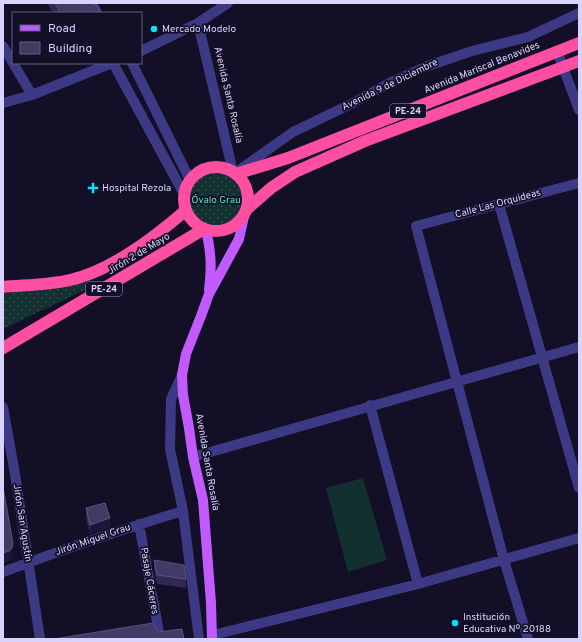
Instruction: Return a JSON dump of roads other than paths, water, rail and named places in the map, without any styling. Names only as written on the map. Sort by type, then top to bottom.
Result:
[{"type":"highway","name":"Avenida Mariscal Benavides","points":[[234,173],[288,158],[579,43]]},
{"type":"highway","name":"PE-24","points":[[246,211],[271,188],[295,172],[365,141],[579,61]]},
{"type":"highway","points":[[215,167],[224,168],[234,173],[245,185],[248,192],[246,211],[237,224],[230,228],[222,231],[205,230],[193,222],[186,210],[184,194],[190,180],[206,169],[215,167]]},
{"type":"highway","name":"PE-24","points":[[3,287],[70,280],[90,274],[120,259],[152,238],[186,210]]},
{"type":"highway","name":"Jirón 2 de Mayo","points":[[3,348],[205,230]]},
{"type":"main road","name":"Avenida Santa Rosalía","points":[[213,637],[203,500],[193,456],[183,395],[182,375],[186,354],[209,294],[239,239],[246,211]]},
{"type":"main road","name":"Avenida Santa Rosalía","points":[[205,230],[211,250],[209,294]]},
{"type":"street","points":[[92,3],[97,12]]},
{"type":"street","points":[[142,51],[198,23],[228,3]]},
{"type":"street","name":"Avenida 9 de Diciembre","points":[[234,173],[293,132],[425,66],[472,51],[528,37],[579,13]]},
{"type":"street","name":"Avenida Santa Rosalía","points":[[198,23],[234,173]]},
{"type":"street","points":[[3,46],[12,61]]},
{"type":"street","points":[[557,51],[579,110]]},
{"type":"street","points":[[14,64],[32,95]]},
{"type":"street","points":[[3,103],[32,95],[110,64]]},
{"type":"street","points":[[113,64],[184,194]]},
{"type":"street","points":[[132,64],[190,180]]},
{"type":"street","name":"Calle Las Orquideas","points":[[457,381],[416,226],[499,204],[578,186]]},
{"type":"street","points":[[499,204],[579,488]]},
{"type":"street","points":[[193,456],[579,347]]},
{"type":"street","points":[[182,375],[171,399],[170,448],[183,511],[199,639]]},
{"type":"street","points":[[457,381],[504,560],[528,639]]},
{"type":"street","points":[[370,405],[418,584]]},
{"type":"street","name":"Jirón San Agustín","points":[[3,407],[40,639]]},
{"type":"street","name":"Jirón Miguel Grau","points":[[3,572],[139,524],[183,511]]},
{"type":"street","name":"Pasaje Cáceres","points":[[139,524],[160,638]]},
{"type":"street","points":[[213,637],[418,584],[579,538]]},
{"type":"place","name":"Mercado Modelo","points":[[154,29]]},
{"type":"place","name":"Hospital Rezola","points":[[93,188]]},
{"type":"place","name":"Institución Educativa Nº 20188","points":[[455,623]]},
{"type":"park label","name":"Óvalo Grau","points":[[216,200]]}]
